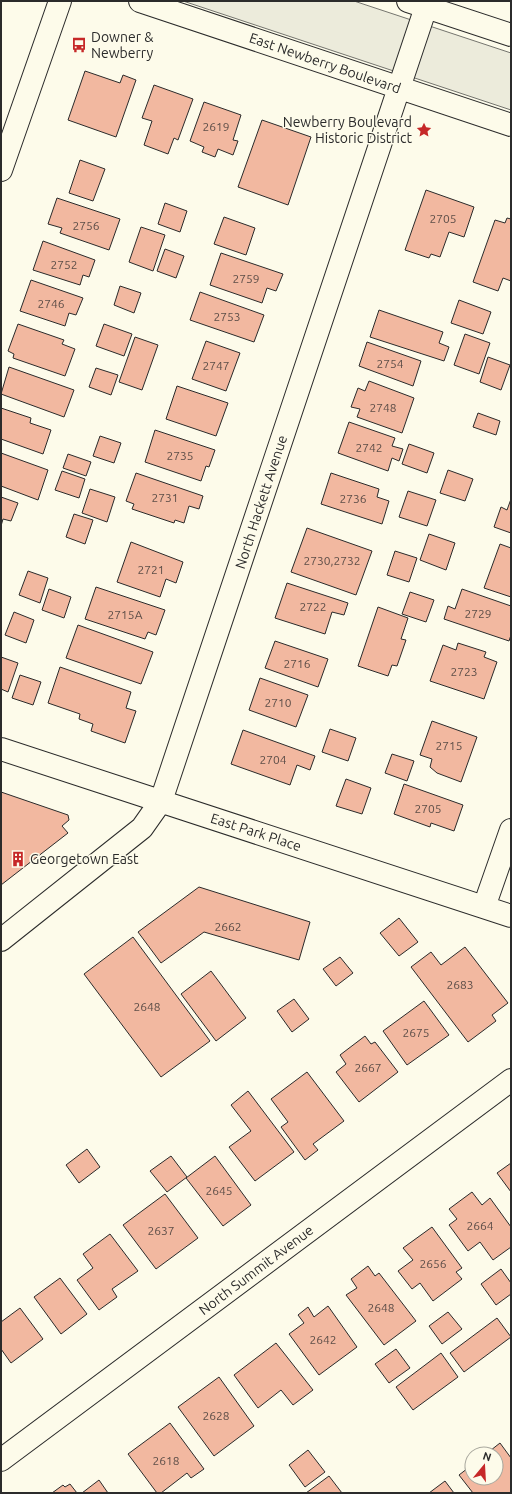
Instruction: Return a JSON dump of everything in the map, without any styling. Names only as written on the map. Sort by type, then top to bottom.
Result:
[{"type":"street","points":[[1,170],[60,1]]},
{"type":"street","name":"East Newberry Boulevard","points":[[140,1],[511,125]]},
{"type":"street","points":[[420,3],[511,35]]},
{"type":"street","name":"North Hackett Avenue","points":[[1,940],[142,828],[162,801],[398,88],[420,3]]},
{"type":"street","name":"East Park Place","points":[[1,748],[511,916]]},
{"type":"street","points":[[484,907],[511,830]]},
{"type":"street","name":"North Summit Avenue","points":[[1,1460],[511,1080]]},
{"type":"shaded area","points":[[183,1],[354,1],[511,53],[511,110]]},
{"type":"building","points":[[85,71],[120,83],[123,75],[136,80],[116,137],[68,120]]},
{"type":"building","points":[[154,85],[193,99],[178,140],[174,138],[168,154],[144,145],[152,121],[142,118]]},
{"type":"building","points":[[204,102],[241,115],[233,140],[238,141],[233,155],[218,149],[215,157],[202,152],[204,147],[190,141]]},
{"type":"building","points":[[262,120],[311,137],[288,205],[238,187]]},
{"type":"building","points":[[80,160],[105,169],[93,201],[69,193]]},
{"type":"building","points":[[426,190],[474,207],[464,237],[449,232],[440,257],[431,254],[429,258],[405,250]]},
{"type":"building","points":[[57,198],[120,219],[109,250],[60,233],[62,228],[48,224]]},
{"type":"building","points":[[165,203],[187,211],[180,232],[158,224]]},
{"type":"building","points":[[224,217],[255,228],[246,255],[214,244]]},
{"type":"building","points":[[507,218],[511,219],[511,281],[503,278],[498,291],[473,282],[495,220],[505,223]]},
{"type":"building","points":[[141,227],[165,235],[153,271],[129,262]]},
{"type":"building","points":[[43,241],[95,260],[89,277],[83,275],[80,285],[33,270]]},
{"type":"building","points":[[165,249],[184,256],[176,278],[157,271]]},
{"type":"building","points":[[221,253],[283,274],[276,291],[267,288],[262,303],[210,285]]},
{"type":"building","points":[[31,280],[83,298],[76,315],[69,313],[65,326],[20,311]]},
{"type":"building","points":[[120,286],[141,293],[134,313],[114,305]]},
{"type":"building","points":[[200,292],[264,315],[254,342],[190,320]]},
{"type":"building","points":[[459,300],[491,312],[483,334],[451,323]]},
{"type":"building","points":[[379,310],[443,332],[439,343],[449,347],[444,361],[370,337]]},
{"type":"building","points":[[18,324],[64,340],[62,344],[75,349],[65,376],[13,358],[14,354],[8,351]]},
{"type":"building","points":[[104,324],[132,334],[124,356],[96,346]]},
{"type":"building","points":[[465,334],[490,343],[479,374],[454,365]]},
{"type":"building","points":[[135,337],[158,345],[142,390],[119,382]]},
{"type":"building","points":[[206,341],[240,353],[226,391],[192,379]]},
{"type":"building","points":[[367,342],[421,361],[413,386],[359,366]]},
{"type":"building","points":[[488,357],[510,365],[501,390],[480,382]]},
{"type":"building","points":[[9,367],[74,390],[64,417],[1,394]]},
{"type":"building","points":[[96,368],[118,375],[111,395],[89,387]]},
{"type":"building","points":[[369,381],[414,398],[402,433],[357,417],[360,409],[351,407],[358,388],[365,391]]},
{"type":"building","points":[[177,386],[228,403],[216,436],[166,419]]},
{"type":"building","points":[[1,408],[31,418],[30,423],[51,430],[43,454],[1,439]]},
{"type":"building","points":[[478,413],[500,421],[496,435],[473,427]]},
{"type":"building","points":[[349,422],[395,438],[392,446],[403,449],[399,461],[392,458],[388,471],[338,453]]},
{"type":"building","points":[[155,430],[215,450],[209,467],[206,466],[201,481],[145,462]]},
{"type":"building","points":[[100,436],[121,443],[114,463],[93,456]]},
{"type":"building","points":[[409,444],[434,453],[427,473],[402,464]]},
{"type":"building","points":[[1,453],[48,470],[38,500],[1,486]]},
{"type":"building","points":[[68,454],[91,462],[86,476],[63,468]]},
{"type":"building","points":[[448,470],[473,479],[465,501],[440,493]]},
{"type":"building","points":[[62,471],[85,479],[79,498],[55,490]]},
{"type":"building","points":[[136,473],[203,496],[199,509],[189,506],[184,523],[175,520],[174,523],[132,509],[134,504],[126,501]]},
{"type":"building","points":[[331,473],[379,489],[377,497],[389,501],[382,524],[321,504]]},
{"type":"building","points":[[90,489],[115,497],[107,522],[82,513]]},
{"type":"building","points":[[408,491],[436,500],[427,526],[399,517]]},
{"type":"building","points":[[1,497],[18,503],[11,521],[3,519],[1,526]]},
{"type":"building","points":[[511,499],[511,533],[494,527],[501,507],[507,510]]},
{"type":"building","points":[[74,514],[93,520],[85,544],[66,537]]},
{"type":"building","points":[[307,528],[372,551],[356,595],[291,572]]},
{"type":"building","points":[[429,534],[455,543],[446,570],[420,560]]},
{"type":"building","points":[[131,542],[183,562],[176,583],[166,579],[160,597],[117,582]]},
{"type":"building","points":[[500,544],[511,548],[511,597],[484,588]]},
{"type":"building","points":[[395,551],[417,558],[409,582],[387,575]]},
{"type":"building","points":[[28,571],[48,578],[40,603],[19,595]]},
{"type":"building","points":[[287,583],[348,603],[344,615],[332,612],[325,634],[275,618]]},
{"type":"building","points":[[96,587],[165,610],[156,635],[148,632],[145,639],[85,619]]},
{"type":"building","points":[[49,589],[71,597],[64,618],[42,610]]},
{"type":"building","points":[[462,589],[511,606],[511,635],[509,641],[444,619],[448,606],[455,609]]},
{"type":"building","points":[[410,592],[434,600],[426,622],[402,614]]},
{"type":"building","points":[[378,607],[408,618],[401,639],[406,640],[397,666],[392,665],[388,676],[358,666]]},
{"type":"building","points":[[14,612],[34,620],[26,643],[5,635]]},
{"type":"building","points":[[78,625],[153,652],[141,684],[66,658]]},
{"type":"building","points":[[275,641],[328,659],[318,687],[265,668]]},
{"type":"building","points":[[458,643],[486,652],[484,657],[497,662],[484,699],[430,681],[443,645],[456,650]]},
{"type":"building","points":[[1,657],[18,663],[8,692],[1,689]]},
{"type":"building","points":[[60,667],[131,692],[126,708],[136,711],[125,743],[91,731],[93,724],[79,719],[80,714],[48,703]]},
{"type":"building","points":[[20,675],[41,682],[33,705],[12,698]]},
{"type":"building","points":[[260,678],[308,695],[296,727],[249,710]]},
{"type":"building","points":[[432,721],[477,737],[461,782],[437,773],[430,767],[432,759],[420,755]]},
{"type":"building","points":[[330,729],[356,738],[348,761],[322,752]]},
{"type":"building","points":[[243,730],[315,756],[310,770],[297,765],[290,785],[231,764]]},
{"type":"building","points":[[392,754],[414,761],[407,781],[385,773]]},
{"type":"building","points":[[346,779],[371,788],[362,814],[336,806]]},
{"type":"building","points":[[404,784],[463,805],[454,831],[431,823],[430,827],[394,814]]},
{"type":"building","name":"Georgetown East","points":[[1,792],[68,815],[69,820],[62,826],[68,833],[1,885]]},
{"type":"building","points":[[199,887],[310,922],[299,960],[204,932],[161,963],[138,932]]},
{"type":"building","points":[[399,918],[418,942],[399,956],[380,933]]},
{"type":"building","points":[[133,937],[210,1041],[161,1077],[84,974]]},
{"type":"building","points":[[465,947],[508,1003],[492,1015],[496,1021],[468,1042],[411,967],[431,952],[441,965]]},
{"type":"building","points":[[340,957],[353,973],[336,986],[323,969]]},
{"type":"building","points":[[211,971],[246,1018],[216,1041],[181,994]]},
{"type":"building","points":[[294,999],[309,1019],[292,1032],[277,1011]]},
{"type":"building","points":[[424,1001],[449,1035],[407,1065],[383,1031]]},
{"type":"building","points":[[365,1036],[371,1044],[375,1042],[398,1072],[359,1102],[336,1072],[346,1064],[340,1055]]},
{"type":"building","points":[[307,1072],[344,1121],[313,1144],[318,1150],[305,1160],[281,1127],[288,1122],[271,1099]]},
{"type":"building","points":[[248,1091],[294,1152],[255,1181],[229,1147],[251,1131],[231,1105]]},
{"type":"building","points":[[87,1149],[100,1167],[79,1183],[66,1165]]},
{"type":"building","points":[[171,1156],[187,1177],[167,1192],[150,1171]]},
{"type":"building","points":[[215,1156],[251,1205],[223,1226],[186,1178]]},
{"type":"building","points":[[511,1163],[511,1192],[497,1173]]},
{"type":"building","points":[[472,1192],[482,1205],[490,1198],[511,1227],[511,1247],[493,1260],[480,1242],[468,1251],[449,1225],[457,1219],[449,1209]]},
{"type":"building","points":[[165,1194],[198,1238],[156,1269],[123,1225]]},
{"type":"building","points":[[432,1227],[462,1268],[456,1272],[462,1279],[433,1301],[420,1283],[412,1289],[398,1271],[413,1260],[403,1248]]},
{"type":"building","points":[[110,1234],[138,1271],[112,1289],[117,1297],[99,1310],[77,1280],[93,1268],[83,1254]]},
{"type":"building","points":[[368,1266],[375,1276],[379,1273],[416,1321],[384,1345],[346,1295],[357,1288],[351,1279]]},
{"type":"building","points":[[501,1269],[511,1283],[511,1294],[496,1305],[481,1284]]},
{"type":"building","points":[[60,1278],[87,1314],[61,1334],[34,1297]]},
{"type":"building","points":[[328,1306],[357,1347],[319,1375],[289,1334],[304,1323],[298,1315],[308,1307],[314,1317]]},
{"type":"building","points":[[20,1308],[43,1339],[11,1363],[1,1349],[1,1322]]},
{"type":"building","points":[[448,1312],[462,1329],[442,1344],[429,1326]]},
{"type":"building","points":[[497,1318],[511,1337],[464,1372],[450,1353]]},
{"type":"building","points":[[276,1343],[313,1390],[293,1405],[281,1390],[258,1408],[234,1375]]},
{"type":"building","points":[[396,1349],[410,1368],[389,1383],[375,1364]]},
{"type":"building","points":[[441,1353],[458,1377],[413,1410],[396,1387]]},
{"type":"building","points":[[219,1377],[254,1426],[214,1456],[178,1407]]},
{"type":"building","points":[[170,1423],[204,1469],[191,1478],[187,1473],[161,1493],[157,1493],[128,1454]]},
{"type":"building","points":[[504,1448],[511,1458],[511,1493],[473,1493],[468,1486],[504,1486]]},
{"type":"building","points":[[308,1450],[325,1472],[305,1487],[289,1465]]},
{"type":"building","points":[[464,1471],[464,1481],[459,1475]]},
{"type":"building","points":[[329,1476],[342,1493],[306,1493]]},
{"type":"building","points":[[99,1480],[108,1493],[82,1493]]},
{"type":"building","points":[[445,1481],[454,1493],[429,1493]]},
{"type":"building","points":[[70,1484],[77,1493],[52,1493],[63,1485],[65,1487]]},
{"type":"place","name":"Downer & Newberry","points":[[79,45]]},
{"type":"place","name":"Newberry Boulevard Historic District","points":[[424,130]]},
{"type":"place","name":"Georgetown East","points":[[18,859]]}]
